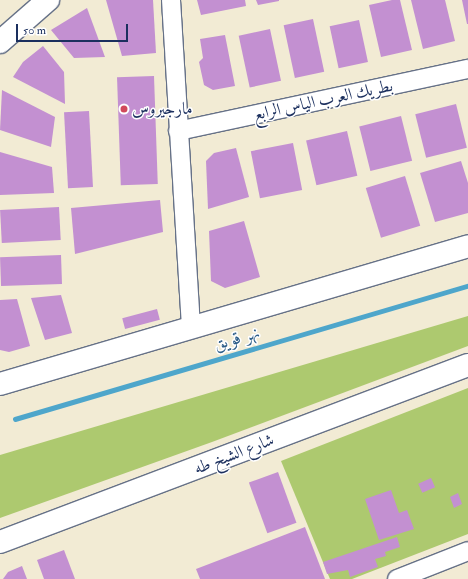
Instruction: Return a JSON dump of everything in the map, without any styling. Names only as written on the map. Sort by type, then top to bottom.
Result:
[{"type":"main road","points":[[0,42],[48,0]]},
{"type":"main road","points":[[0,384],[191,326],[468,246]]},
{"type":"main road","name":"شارع الشيخ طه","points":[[0,542],[468,365]]},
{"type":"street","points":[[171,0],[191,326]]},
{"type":"street","name":"بطريك العرب الياس الرابع","points":[[178,131],[468,69]]},
{"type":"street","points":[[397,579],[468,551]]},
{"type":"green space","points":[[468,316],[468,346],[212,442],[0,518],[0,455]]},
{"type":"green space","points":[[468,388],[468,534],[352,579],[330,579],[281,461]]},
{"type":"building","points":[[106,0],[153,0],[156,53],[122,56]]},
{"type":"building","points":[[197,0],[245,0],[246,6],[201,15]]},
{"type":"building","points":[[256,0],[279,0],[279,1],[258,5]]},
{"type":"building","points":[[392,0],[400,0],[412,50],[381,57],[369,5]]},
{"type":"building","points":[[411,0],[445,0],[455,41],[423,49]]},
{"type":"building","points":[[462,0],[468,0],[468,24],[467,24]]},
{"type":"building","points":[[87,8],[105,57],[74,58],[51,30]]},
{"type":"building","points":[[313,19],[324,72],[295,78],[284,25]]},
{"type":"building","points":[[359,20],[368,62],[339,68],[330,26]]},
{"type":"building","points":[[270,29],[281,81],[250,87],[239,36]]},
{"type":"building","points":[[225,35],[235,86],[213,90],[204,85],[199,62],[203,58],[200,39]]},
{"type":"building","points":[[43,46],[64,72],[65,104],[13,77],[23,62]]},
{"type":"building","points":[[154,76],[158,184],[121,185],[117,77]]},
{"type":"building","points":[[2,90],[55,117],[51,147],[0,130]]},
{"type":"building","points":[[456,104],[467,148],[426,158],[415,114]]},
{"type":"building","points":[[89,111],[93,187],[68,188],[64,112]]},
{"type":"building","points":[[401,116],[412,161],[370,171],[359,126]]},
{"type":"building","points":[[347,131],[357,176],[316,185],[306,140]]},
{"type":"building","points":[[293,143],[302,190],[260,198],[251,151]]},
{"type":"building","points":[[236,148],[249,197],[208,209],[206,161],[214,153]]},
{"type":"building","points":[[0,152],[52,167],[54,193],[0,195]]},
{"type":"building","points":[[461,161],[468,183],[468,213],[435,222],[420,173]]},
{"type":"building","points":[[405,176],[420,226],[381,238],[366,188]]},
{"type":"building","points":[[160,200],[163,232],[75,254],[71,208]]},
{"type":"building","points":[[59,207],[61,240],[2,243],[0,210]]},
{"type":"building","points":[[244,221],[260,277],[225,288],[211,281],[209,231]]},
{"type":"building","points":[[61,255],[62,284],[1,286],[0,257]]},
{"type":"building","points":[[61,295],[72,333],[45,340],[31,298]]},
{"type":"building","points":[[17,299],[30,346],[9,352],[0,350],[0,300]]},
{"type":"building","points":[[157,309],[160,320],[125,329],[122,318]]},
{"type":"building","points":[[278,472],[296,523],[267,533],[249,483]]},
{"type":"building","points":[[431,478],[435,487],[422,493],[418,484]]},
{"type":"building","points":[[391,490],[399,513],[407,510],[414,529],[379,540],[365,499]]},
{"type":"building","points":[[458,493],[462,504],[454,508],[450,497]]},
{"type":"building","points":[[305,527],[325,579],[200,579],[196,569]]},
{"type":"building","points":[[397,537],[400,547],[385,552],[386,556],[375,559],[378,567],[350,577],[348,570],[327,574],[323,562]]},
{"type":"building","points":[[64,550],[75,579],[44,579],[37,560]]},
{"type":"building","points":[[22,566],[27,579],[3,579],[8,572]]},
{"type":"waterway","name":"نهر قويق","points":[[15,419],[468,286]]},
{"type":"place","name":"مارجيروس","points":[[124,109]]}]
